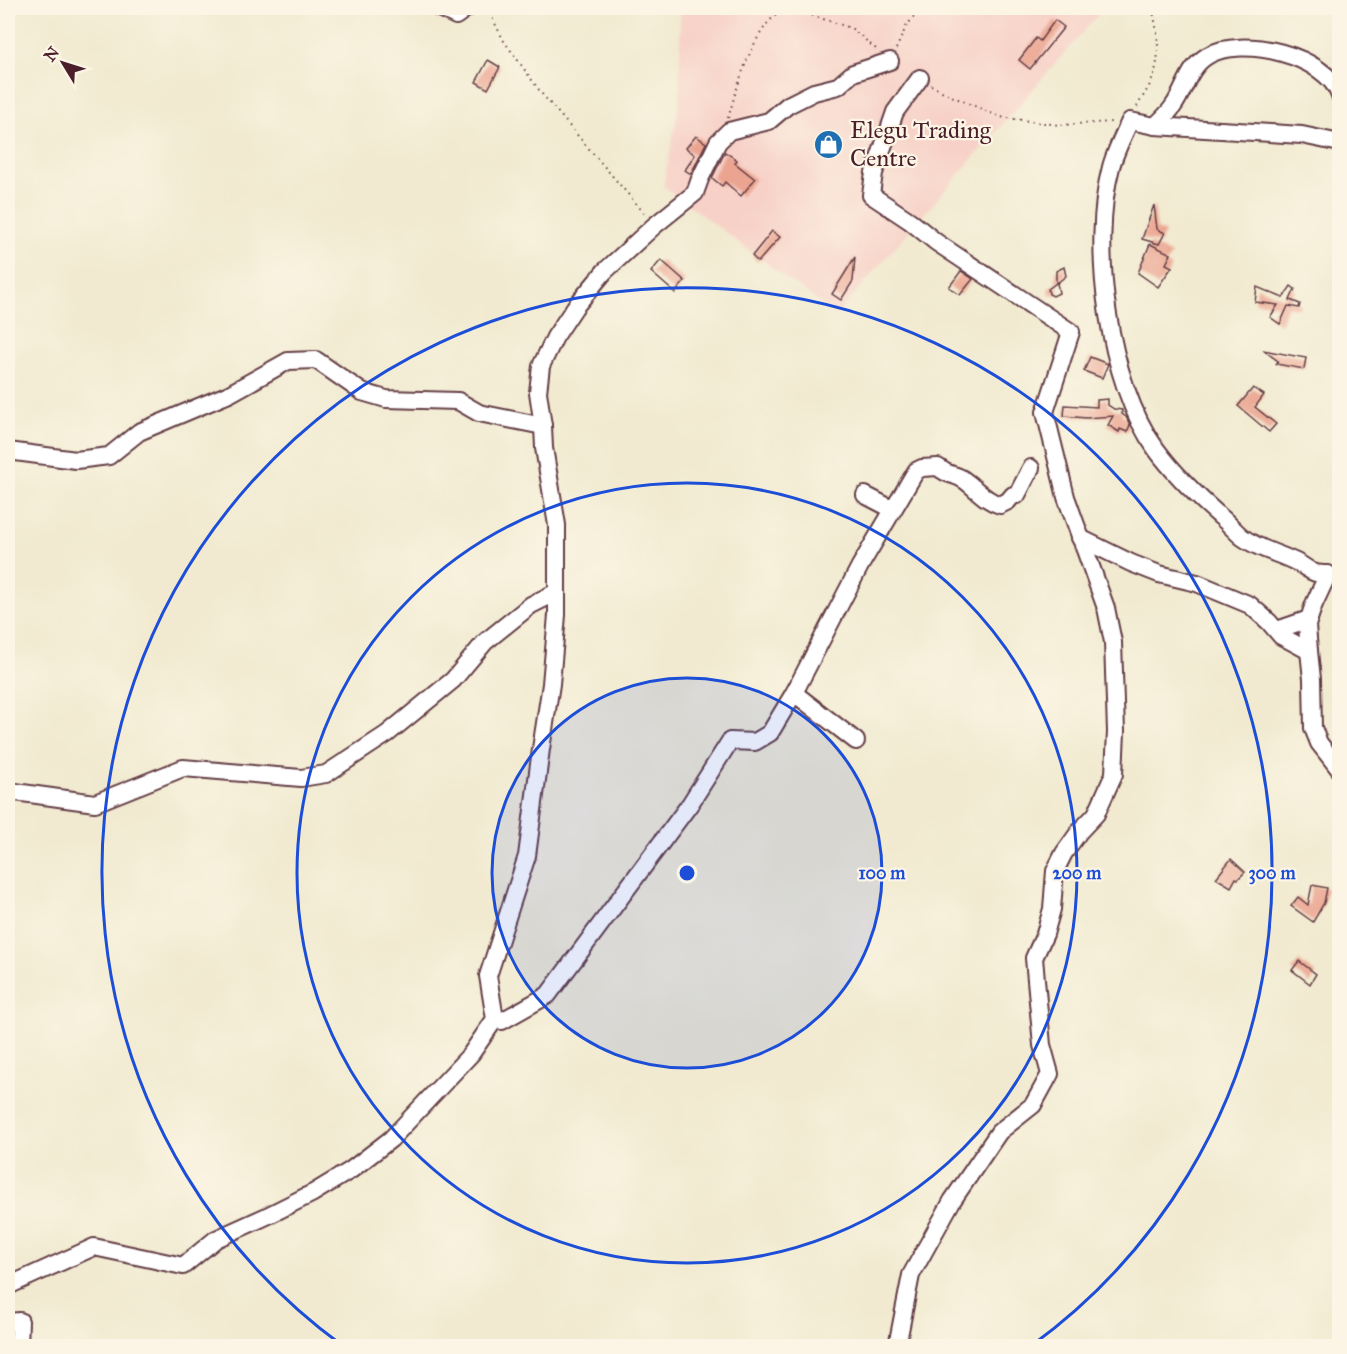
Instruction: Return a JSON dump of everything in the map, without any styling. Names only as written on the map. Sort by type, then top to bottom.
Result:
[{"type":"street","points":[[439,8],[456,16],[467,8]]},
{"type":"street","points":[[1155,126],[1174,106],[1188,77],[1205,57],[1225,48],[1258,48],[1285,54],[1319,68],[1337,87],[1340,96]]},
{"type":"street","points":[[8,1286],[94,1247],[183,1266],[216,1239],[313,1193],[351,1170],[391,1139],[471,1054],[495,1019],[488,976],[527,856],[540,749],[551,684],[557,592],[557,525],[543,448],[543,426],[538,392],[541,366],[555,337],[575,307],[605,271],[654,225],[695,193],[718,142],[729,131],[769,121],[788,105],[814,92],[838,86],[853,73],[890,61]]},
{"type":"street","points":[[897,1347],[911,1275],[952,1201],[999,1132],[1033,1105],[1050,1074],[1042,1045],[1034,958],[1045,934],[1052,909],[1055,872],[1064,853],[1096,814],[1114,774],[1116,732],[1113,642],[1106,608],[1066,497],[1045,412],[1071,332],[951,253],[910,221],[871,195],[874,173],[895,112],[920,78]]},
{"type":"street","points":[[1340,142],[1302,135],[1155,126],[1130,121],[1111,166],[1104,210],[1103,262],[1110,324],[1130,403],[1155,448],[1213,511],[1242,537],[1295,561],[1312,574],[1328,574],[1314,603],[1307,625],[1312,679],[1313,728],[1319,743],[1340,770]]},
{"type":"street","points":[[8,452],[76,460],[109,456],[139,432],[229,394],[288,361],[316,360],[362,392],[386,399],[458,401],[479,413],[543,426]]},
{"type":"street","points":[[495,1019],[502,1021],[548,995],[690,804],[730,741],[755,742],[770,733],[794,693],[892,509],[916,471],[922,468],[938,467],[945,474],[962,478],[986,500],[1000,505],[1008,501],[1012,495],[1017,495],[1031,468]]},
{"type":"street","points":[[865,495],[892,509]]},
{"type":"street","points":[[1080,538],[1131,563],[1159,574],[1197,583],[1250,605],[1281,636],[1309,651]]},
{"type":"street","points":[[8,792],[95,803],[183,768],[301,778],[326,774],[387,734],[453,680],[485,642],[531,605],[557,592]]},
{"type":"street","points":[[1277,630],[1309,619]]},
{"type":"street","points":[[794,693],[856,741]]},
{"type":"street","points":[[8,1322],[20,1321],[20,1347]]},
{"type":"path","points":[[487,8],[504,41],[542,94],[654,225]]},
{"type":"path","points":[[718,142],[759,37],[765,26],[784,8]]},
{"type":"path","points":[[789,8],[851,28],[890,61],[906,27],[920,8]]},
{"type":"path","points":[[920,78],[949,96],[1000,117],[1059,125],[1130,121],[1152,81],[1157,61],[1158,35],[1152,8]]},
{"type":"shaded area","name":"Elegu Trading Centre","points":[[680,8],[1104,8],[836,315],[663,186],[680,102]]},
{"type":"building","points":[[1055,20],[1064,27],[1030,69],[1019,60],[1036,38],[1040,41]]},
{"type":"building","points":[[488,60],[500,67],[488,89],[476,82]]},
{"type":"building","points":[[696,136],[706,143],[691,174],[685,170],[695,155],[686,148]]},
{"type":"building","points":[[725,152],[737,160],[735,163],[755,179],[741,196],[725,182],[722,186],[712,178]]},
{"type":"building","points":[[1154,205],[1157,229],[1165,233],[1159,244],[1142,239]]},
{"type":"building","points":[[772,231],[780,237],[758,262],[752,256]]},
{"type":"building","points":[[1150,244],[1171,254],[1166,264],[1172,267],[1158,287],[1138,273]]},
{"type":"building","points":[[855,257],[853,281],[841,300],[832,294]]},
{"type":"building","points":[[661,260],[685,281],[675,293],[651,272]]},
{"type":"building","points":[[1064,267],[1066,276],[1057,283],[1059,293],[1053,296],[1049,294],[1048,289],[1056,283],[1056,271]]},
{"type":"building","points":[[961,271],[973,279],[960,295],[949,287]]},
{"type":"building","points":[[1291,286],[1295,289],[1290,300],[1300,304],[1299,308],[1288,306],[1280,324],[1270,317],[1278,305],[1255,302],[1257,287],[1283,298]]},
{"type":"building","points":[[1263,350],[1306,358],[1304,369],[1276,364],[1278,361]]},
{"type":"building","points":[[1090,357],[1108,364],[1102,378],[1084,371]]},
{"type":"building","points":[[1253,388],[1264,395],[1255,407],[1276,424],[1269,432],[1238,406]]},
{"type":"building","points":[[1108,399],[1108,405],[1122,410],[1122,414],[1130,425],[1127,432],[1120,429],[1119,432],[1108,425],[1113,416],[1086,418],[1064,416],[1065,405],[1097,407],[1097,400]]},
{"type":"building","points":[[1231,859],[1245,872],[1238,879],[1236,878],[1231,887],[1216,878]]},
{"type":"building","points":[[1312,885],[1327,888],[1324,903],[1313,922],[1291,906],[1298,897],[1308,905]]},
{"type":"building","points":[[1299,961],[1316,974],[1310,984],[1292,970]]},
{"type":"place","name":"Elegu Trading Centre","points":[[829,144]]}]
